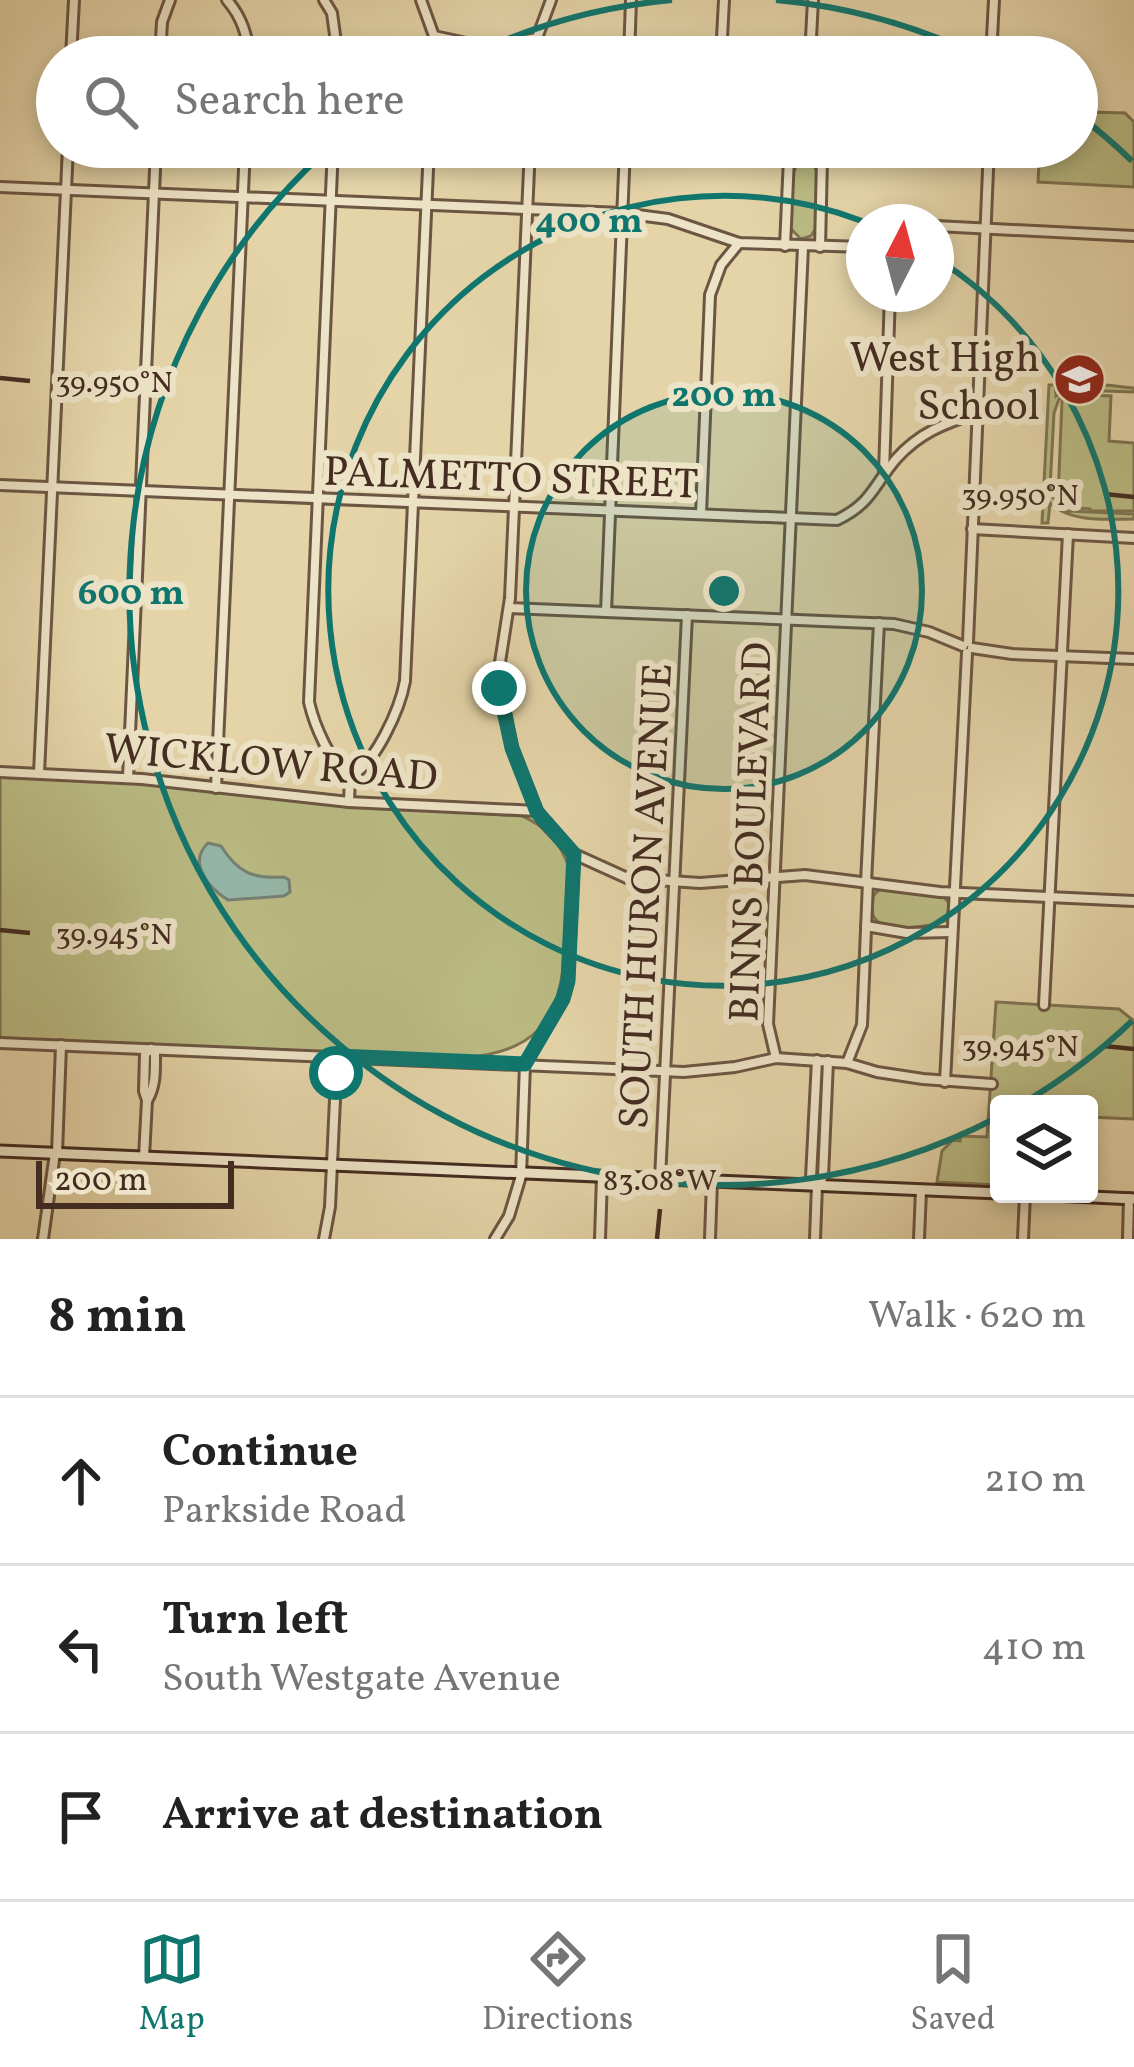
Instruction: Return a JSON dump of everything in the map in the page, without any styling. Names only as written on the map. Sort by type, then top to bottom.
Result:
[{"type":"main road","points":[[0,1151],[990,1193]]},
{"type":"main road","points":[[1098,1197],[1132,1198]]},
{"type":"street","points":[[72,36],[74,0]]},
{"type":"street","points":[[161,36],[170,0]]},
{"type":"street","points":[[227,0],[245,36]]},
{"type":"street","points":[[324,0],[336,36]]},
{"type":"street","points":[[421,0],[434,36]]},
{"type":"street","points":[[538,36],[551,0]]},
{"type":"street","points":[[631,0],[631,36]]},
{"type":"street","points":[[723,36],[724,0]]},
{"type":"street","points":[[811,36],[813,0]]},
{"type":"street","points":[[992,36],[994,0]]},
{"type":"street","points":[[39,773],[67,168]]},
{"type":"street","points":[[128,778],[155,168]]},
{"type":"street","points":[[216,788],[244,168]]},
{"type":"street","points":[[332,168],[309,702],[340,770],[350,776]]},
{"type":"street","points":[[350,776],[374,752],[402,699],[428,168]]},
{"type":"street","points":[[529,168],[509,608],[498,662],[512,748],[537,812],[574,854],[627,878],[716,882],[805,875],[955,893],[1134,901]]},
{"type":"street","points":[[606,612],[624,168]]},
{"type":"street","points":[[784,246],[789,168]]},
{"type":"street","points":[[820,248],[822,168]]},
{"type":"street","points":[[945,1082],[988,168]]},
{"type":"street","points":[[0,187],[622,213],[668,219],[739,243],[846,247]]},
{"type":"street","points":[[954,227],[1134,236]]},
{"type":"street","points":[[701,514],[710,296],[721,265],[739,243]]},
{"type":"street","name":"BINNS BOULEVARD","points":[[776,1058],[768,1024],[803,247]]},
{"type":"street","points":[[884,476],[889,312]]},
{"type":"street","name":"PALMETTO STREET","points":[[0,485],[837,520],[869,498],[919,436],[977,413]]},
{"type":"street","points":[[972,529],[1134,538]]},
{"type":"street","points":[[1044,1005],[1068,534]]},
{"type":"street","points":[[509,608],[880,623],[922,629],[968,647],[1012,654],[1134,659]]},
{"type":"street","name":"SOUTH HURON AVENUE","points":[[660,1179],[687,615]]},
{"type":"street","points":[[847,1063],[862,1025],[880,623]]},
{"type":"street","name":"WICKLOW ROAD","points":[[0,772],[128,778],[349,802],[537,812]]},
{"type":"street","points":[[349,802],[350,776]]},
{"type":"street","points":[[495,1239],[509,1216],[521,1173],[525,1064],[563,999],[568,981],[574,854]]},
{"type":"street","points":[[866,926],[907,933],[952,932]]},
{"type":"street","points":[[0,1042],[666,1070],[712,1070],[776,1058],[847,1063],[945,1082],[992,1084]]},
{"type":"street","points":[[43,1239],[56,1153],[61,1045]]},
{"type":"street","points":[[144,1157],[147,1100],[155,1072],[151,1048]]},
{"type":"street","points":[[324,1239],[330,1207],[337,1056]]},
{"type":"street","name":"BINNS BOULEVARD","points":[[817,1060],[811,1178],[817,1186]]},
{"type":"street","name":"BINNS BOULEVARD","points":[[814,1239],[817,1186],[823,1177],[828,1061]]},
{"type":"street","points":[[600,1239],[602,1177]]},
{"type":"street","points":[[710,1239],[712,1181]]},
{"type":"street","points":[[919,1239],[921,1190]]},
{"type":"street","points":[[1128,1239],[1132,1198]]},
{"type":"street","points":[[1023,1239],[1026,1203]]},
{"type":"green space","points":[[1098,112],[1125,113],[1134,122],[1134,187],[1038,182],[1039,168],[1098,168]]},
{"type":"green space","points":[[796,168],[815,168],[818,173],[816,228],[801,239],[790,228]]},
{"type":"green space","points":[[1049,385],[1055,385],[1056,396],[1083,385],[1134,388],[1134,392],[1076,390],[1059,399],[1050,488],[1055,502],[1068,511],[1134,514],[1134,519],[1079,517],[1050,503],[1048,523],[1042,523]]},
{"type":"green space","points":[[1071,394],[1111,396],[1109,441],[1134,443],[1134,511],[1091,511],[1066,507],[1058,499],[1062,400]]},
{"type":"green space","points":[[0,775],[109,779],[341,804],[522,816],[551,836],[569,867],[564,959],[554,1004],[533,1035],[515,1046],[463,1058],[0,1038]]},
{"type":"green space","points":[[881,888],[943,896],[949,903],[947,920],[919,927],[885,925],[872,913],[873,896]]},
{"type":"green space","points":[[996,1002],[1119,1009],[1134,1021],[1134,1119],[1098,1117],[1098,1095],[990,1095],[990,1185],[937,1182],[942,1151],[953,1140],[987,1137]]},
{"type":"shaded area","points":[[208,843],[221,846],[247,872],[284,877],[290,892],[228,900],[208,882],[200,867]]},
{"type":"place","name":"West High School","points":[[1079,380]]},
{"type":"route","points":[[336,1073],[337,1056],[525,1064],[563,999],[568,981],[574,854],[537,812],[512,748],[499,688]]}]
